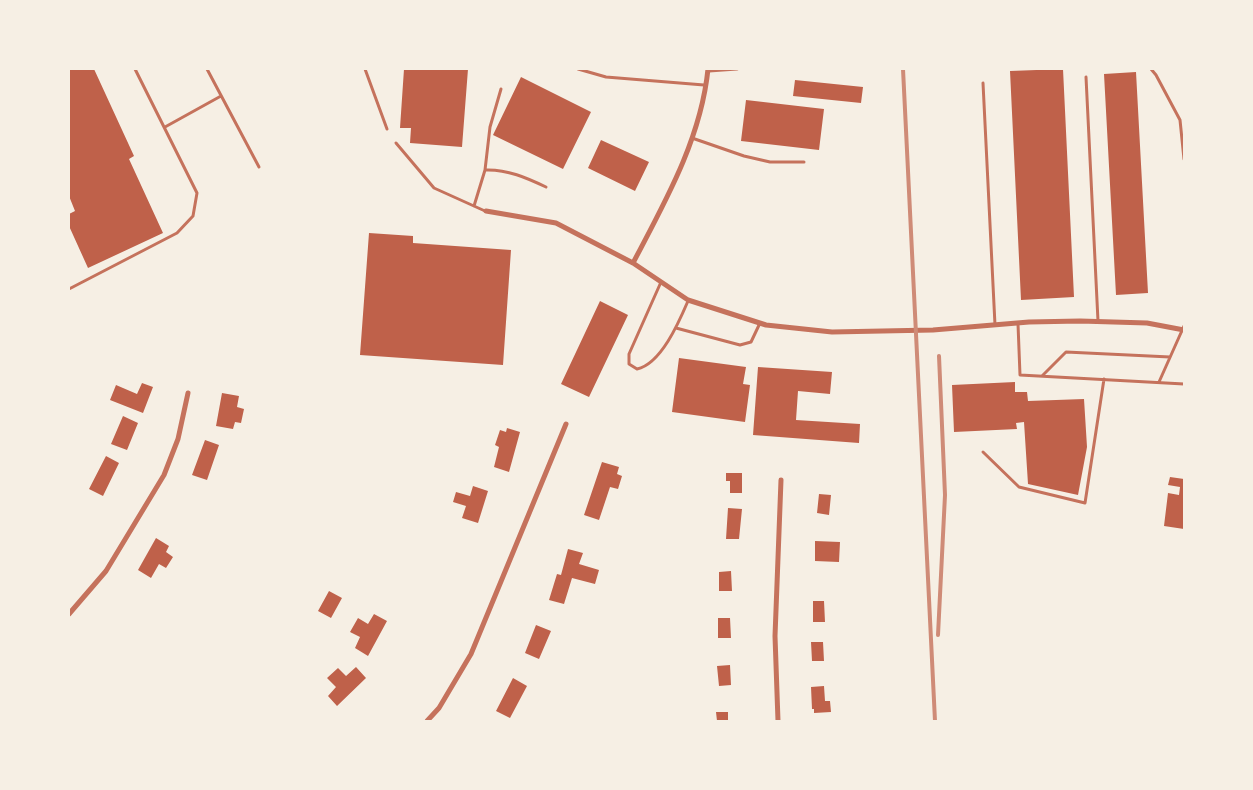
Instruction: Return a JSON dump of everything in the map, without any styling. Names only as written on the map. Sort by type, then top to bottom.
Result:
[{"type":"street","points":[[633,263],[674,185],[700,117],[708,70]]},
{"type":"street","points":[[486,211],[556,224],[633,263],[688,300],[760,324],[832,332],[933,330],[1098,321],[1147,322],[1183,329]]},
{"type":"street","points":[[69,614],[106,572],[164,475],[178,439],[188,393]]},
{"type":"street","points":[[428,721],[439,708],[471,654],[566,424]]},
{"type":"street","points":[[778,721],[775,636],[781,480]]},
{"type":"lane","points":[[69,289],[177,233],[193,216],[197,193],[135,69]]},
{"type":"lane","points":[[207,69],[260,168]]},
{"type":"lane","points":[[365,69],[387,129]]},
{"type":"lane","points":[[578,69],[606,77],[706,85]]},
{"type":"lane","points":[[708,70],[737,69]]},
{"type":"lane","points":[[1151,69],[1180,120],[1184,159]]},
{"type":"lane","points":[[1086,77],[1098,321]]},
{"type":"lane","points":[[983,83],[995,325]]},
{"type":"lane","points":[[474,206],[485,170],[490,127],[501,90]]},
{"type":"lane","points":[[164,127],[221,96]]},
{"type":"lane","points":[[692,138],[744,156],[770,162],[804,162]]},
{"type":"lane","points":[[396,143],[434,188],[486,211]]},
{"type":"lane","points":[[485,170],[524,176],[546,187]]},
{"type":"lane","points":[[661,282],[629,354],[629,364],[638,369],[646,368],[653,361],[676,328],[688,300]]},
{"type":"lane","points":[[676,328],[740,345],[751,342],[760,324]]},
{"type":"lane","points":[[1018,324],[1020,375],[1184,384]]},
{"type":"lane","points":[[1159,382],[1183,329]]},
{"type":"lane","points":[[1042,376],[1066,352],[1170,357]]},
{"type":"lane","points":[[983,452],[1019,487],[1085,503],[1104,379]]},
{"type":"building","points":[[69,69],[94,69],[134,156],[129,159],[163,233],[88,268],[69,226],[69,214],[75,211],[69,196]]},
{"type":"building","points":[[404,69],[468,69],[462,147],[410,143],[411,128],[400,128]]},
{"type":"building","points":[[1063,69],[1074,297],[1021,300],[1010,71]]},
{"type":"building","points":[[1136,72],[1148,293],[1116,295],[1104,74]]},
{"type":"building","points":[[521,77],[591,112],[563,169],[493,135]]},
{"type":"building","points":[[795,80],[863,87],[861,103],[793,96]]},
{"type":"building","points":[[746,100],[824,109],[819,150],[741,141]]},
{"type":"building","points":[[601,140],[649,162],[635,191],[588,168]]},
{"type":"building","points":[[369,233],[413,236],[413,243],[511,250],[503,365],[360,355]]},
{"type":"building","points":[[600,301],[628,315],[589,397],[561,384]]},
{"type":"building","points":[[679,358],[746,367],[743,384],[750,385],[745,422],[672,412]]},
{"type":"building","points":[[758,367],[832,372],[830,394],[798,391],[796,420],[860,424],[859,443],[753,435]]},
{"type":"building","points":[[1015,382],[1015,392],[1027,392],[1028,401],[1084,399],[1087,447],[1078,495],[1028,484],[1024,422],[1016,423],[1017,429],[954,432],[952,385]]},
{"type":"building","points":[[142,383],[153,387],[143,413],[110,400],[116,385],[137,394]]},
{"type":"building","points":[[222,393],[239,396],[237,407],[244,409],[241,423],[235,422],[233,429],[216,426]]},
{"type":"building","points":[[123,416],[138,423],[127,450],[111,444]]},
{"type":"building","points":[[507,428],[520,432],[509,472],[494,467],[499,447],[495,445],[500,430],[506,432]]},
{"type":"building","points":[[205,440],[219,445],[207,480],[192,475]]},
{"type":"building","points":[[106,456],[119,463],[103,496],[89,489]]},
{"type":"building","points":[[602,462],[619,467],[617,474],[622,476],[618,489],[610,487],[599,520],[584,515]]},
{"type":"building","points":[[726,473],[742,473],[742,493],[730,493],[730,481],[726,481]]},
{"type":"building","points":[[1170,477],[1184,479],[1184,529],[1164,526],[1168,493],[1179,495],[1180,487],[1168,485]]},
{"type":"building","points":[[473,486],[488,491],[478,523],[462,518],[466,506],[453,502],[456,492],[470,496]]},
{"type":"building","points":[[819,494],[831,495],[829,515],[817,513]]},
{"type":"building","points":[[728,508],[742,509],[739,539],[726,539]]},
{"type":"building","points":[[156,538],[169,546],[166,552],[173,557],[166,568],[159,564],[151,578],[138,570]]},
{"type":"building","points":[[815,541],[840,542],[839,562],[815,561]]},
{"type":"building","points":[[568,549],[583,553],[579,564],[599,570],[595,584],[572,578],[564,604],[549,600],[557,574],[561,575]]},
{"type":"building","points":[[731,571],[732,591],[719,591],[719,572]]},
{"type":"building","points":[[329,591],[342,598],[331,618],[318,611]]},
{"type":"building","points":[[813,601],[824,601],[825,622],[813,622]]},
{"type":"building","points":[[374,614],[387,621],[368,656],[355,648],[360,637],[350,632],[358,618],[368,624]]},
{"type":"building","points":[[718,618],[730,618],[731,638],[718,638]]},
{"type":"building","points":[[536,625],[551,631],[539,659],[525,653]]},
{"type":"building","points":[[811,642],[823,642],[824,661],[812,661]]},
{"type":"building","points":[[730,665],[731,685],[719,686],[717,666]]},
{"type":"building","points":[[356,667],[366,678],[337,706],[328,696],[336,687],[327,678],[338,668],[346,676]]},
{"type":"building","points":[[513,678],[527,686],[510,718],[496,711]]},
{"type":"building","points":[[824,686],[825,701],[830,701],[831,712],[814,713],[811,687]]},
{"type":"building","points":[[716,712],[728,712],[728,721],[717,721]]},
{"type":"railway","points":[[903,69],[935,721]]},
{"type":"railway","points":[[938,635],[945,495],[939,356]]}]
